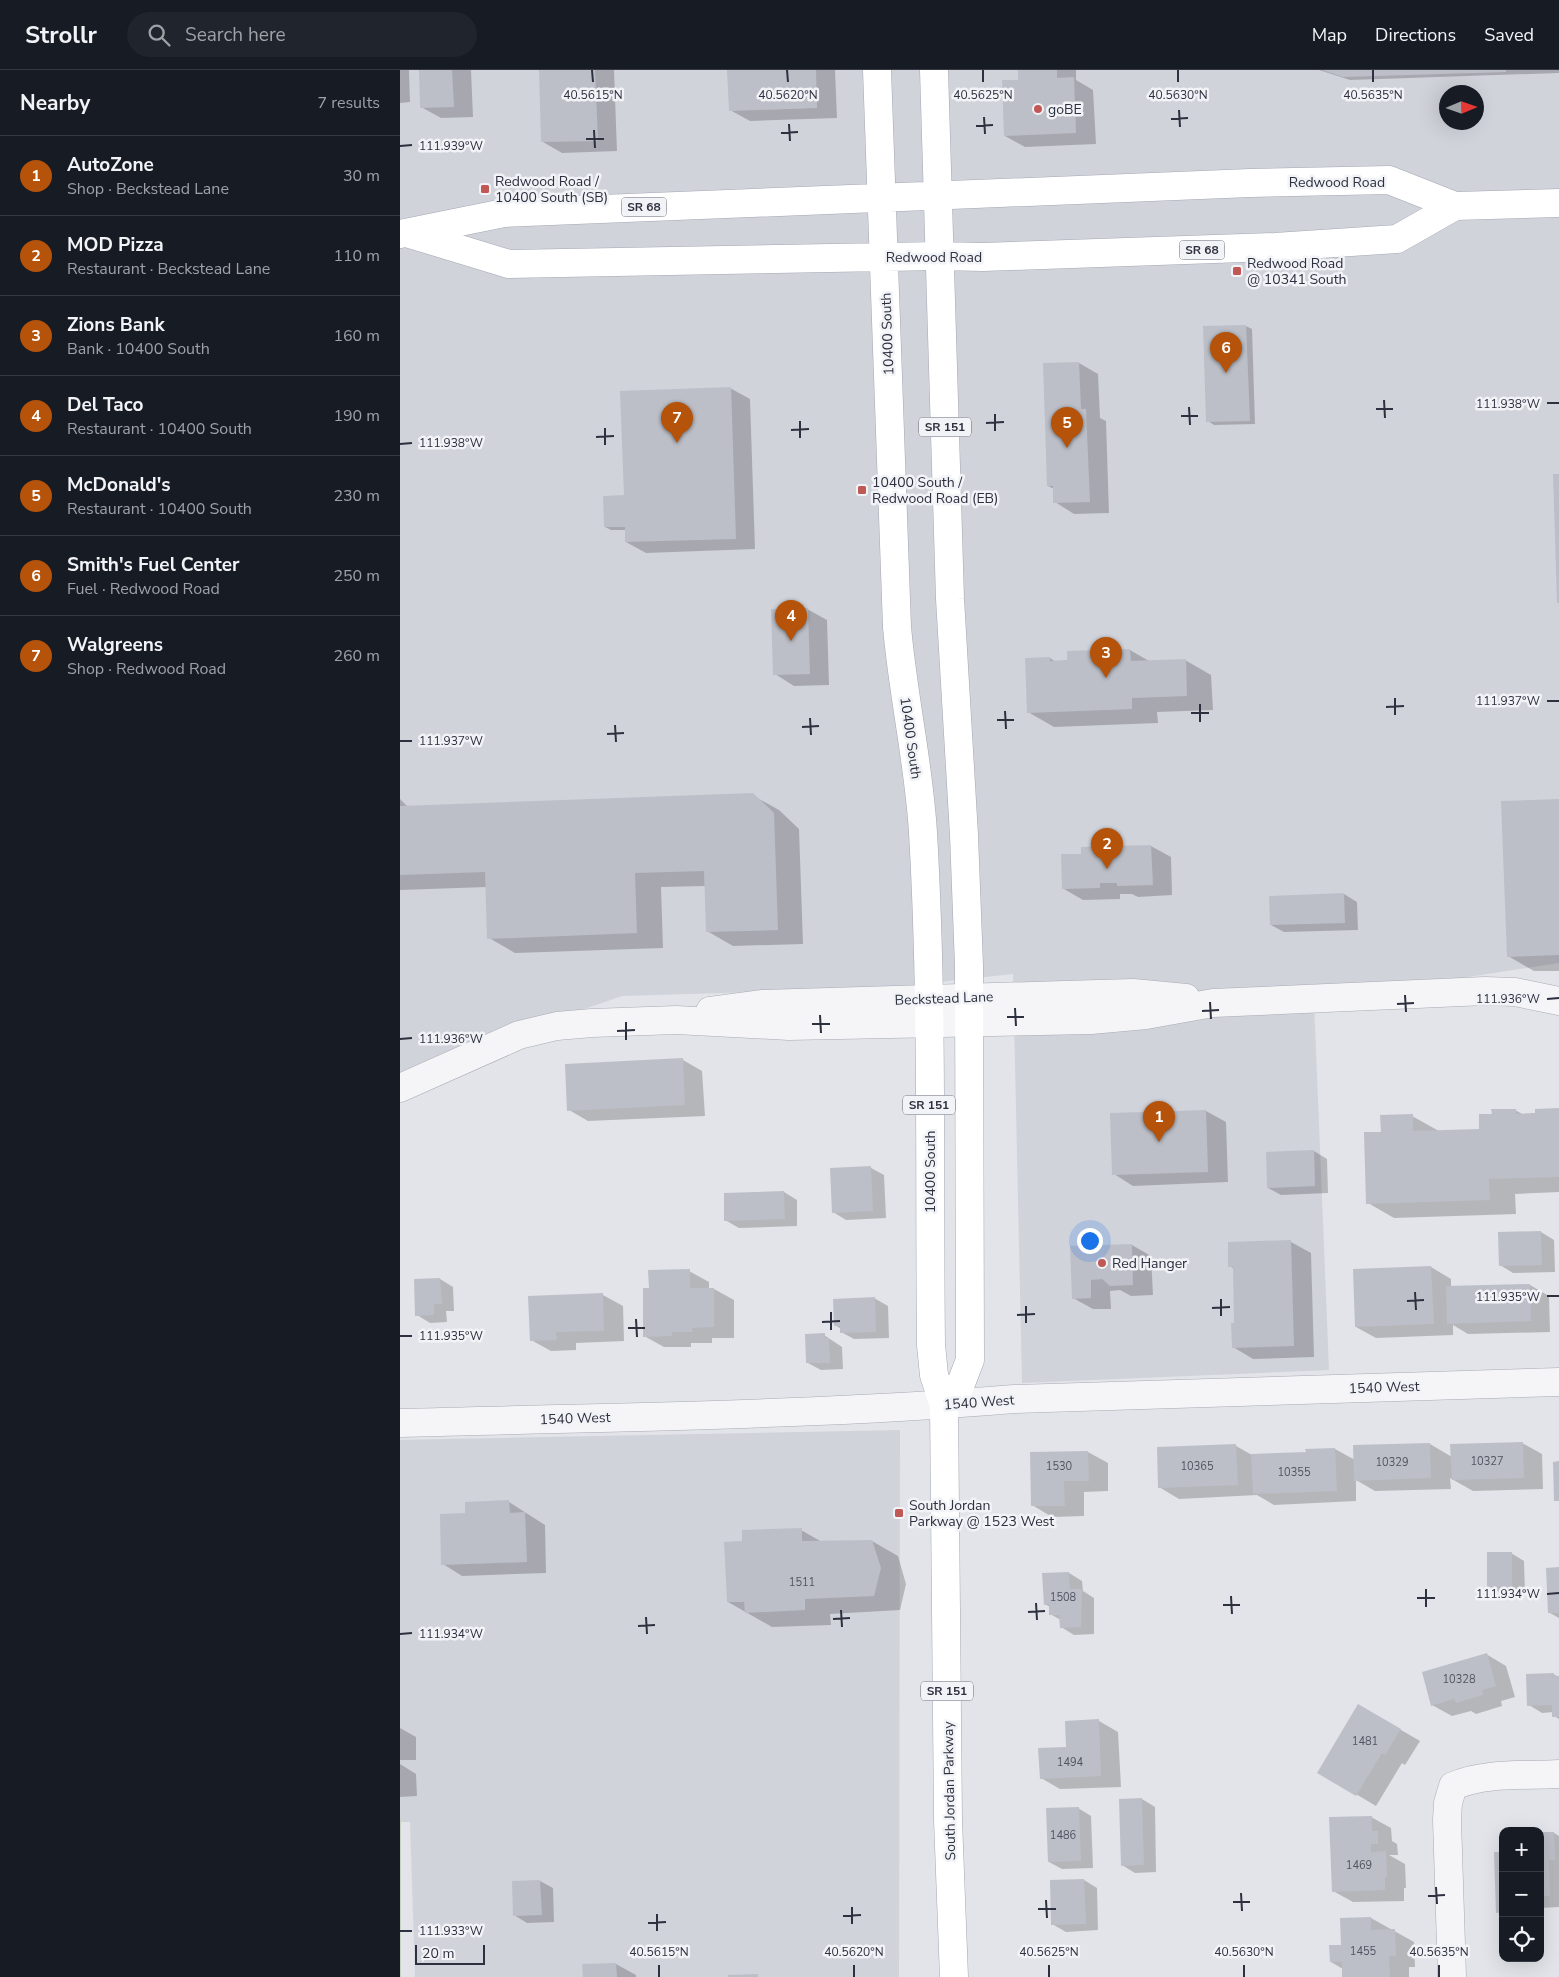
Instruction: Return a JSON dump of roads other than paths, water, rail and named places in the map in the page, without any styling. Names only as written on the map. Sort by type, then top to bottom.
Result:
[{"type":"main road","name":"10400 South","points":[[877,70],[897,627],[900,670],[922,832],[928,1011],[932,1360],[934,1375],[944,1405]]},
{"type":"main road","name":"SR 151","points":[[934,70],[950,599],[964,835],[969,1010],[970,1360],[966,1375],[957,1391],[944,1405]]},
{"type":"main road","name":"Redwood Road","points":[[404,234],[504,212],[1230,184],[1389,180],[1455,206],[1559,203]]},
{"type":"main road","name":"Redwood Road","points":[[404,234],[509,264],[939,256],[983,257],[1266,248],[1397,239],[1455,206]]},
{"type":"main road","name":"South Jordan Parkway","points":[[944,1405],[948,1820],[954,1977]]},
{"type":"street","name":"Beckstead Lane","points":[[400,1088],[519,1035],[566,1026],[676,1020],[722,1009],[763,1004],[928,1011],[969,1010],[1133,993],[1213,1003],[1485,991],[1515,992],[1559,1001]]},
{"type":"street","name":"1540 West","points":[[400,1423],[944,1405],[1044,1398],[1559,1382]]},
{"type":"street","points":[[1452,1977],[1447,1820],[1448,1803],[1453,1786],[1468,1780],[1484,1777],[1559,1774]]},
{"type":"place","name":"goBE","points":[[1038,109]]},
{"type":"place","name":"Redwood Road / 10400 South (SB)","points":[[485,189]]},
{"type":"place","name":"Redwood Road @ 10341 South","points":[[1237,271]]},
{"type":"place","name":"Smith's Fuel Center","points":[[1226,373]]},
{"type":"place","name":"Walgreens","points":[[677,443]]},
{"type":"place","name":"McDonald's","points":[[1067,448]]},
{"type":"place","name":"10400 South / Redwood Road (EB)","points":[[862,490]]},
{"type":"place","name":"Del Taco","points":[[791,641]]},
{"type":"place","name":"Zions Bank","points":[[1106,678]]},
{"type":"place","name":"MOD Pizza","points":[[1107,869]]},
{"type":"place","name":"AutoZone","points":[[1159,1142]]},
{"type":"place","name":"Red Hanger","points":[[1102,1263]]},
{"type":"place","name":"South Jordan Parkway @ 1523 West","points":[[899,1513]]}]
